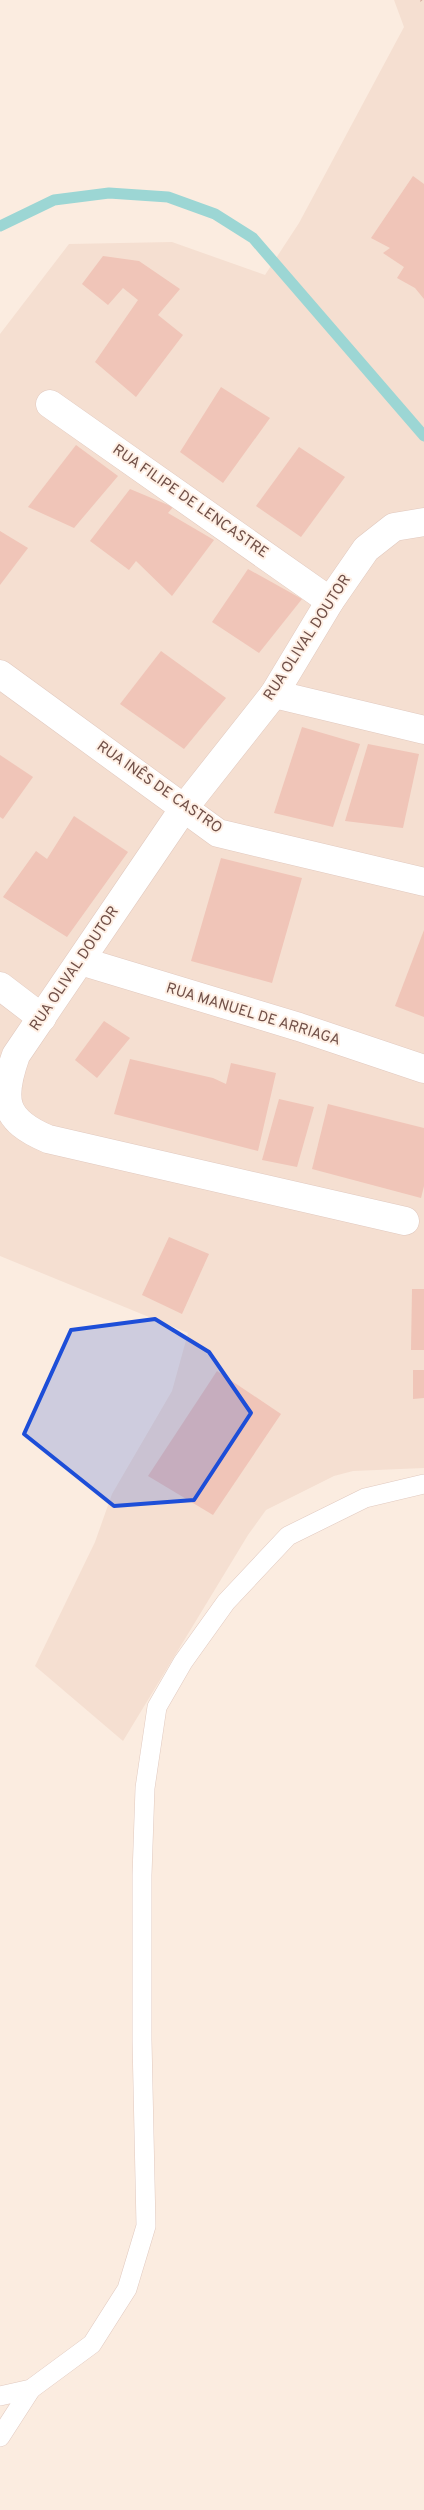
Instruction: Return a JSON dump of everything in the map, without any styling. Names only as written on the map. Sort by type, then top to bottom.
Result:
[{"type":"street","name":"RUA FILIPE DE LENCASTRE","points":[[50,404],[330,601]]},
{"type":"street","name":"RUA OLIVAL DOUTOR","points":[[405,1221],[48,1139],[25,1129],[10,1113],[5,1088],[16,1055],[184,808],[274,694],[330,601],[366,549],[394,527],[424,522]]},
{"type":"street","name":"RUA INÊS DE CASTRO","points":[[0,674],[218,833],[424,882]]},
{"type":"street","points":[[274,694],[424,730]]},
{"type":"street","name":"RUA MANUEL DE ARRIAGA","points":[[81,961],[299,1027],[424,1069]]},
{"type":"street","points":[[0,986],[42,1018]]},
{"type":"lane","points":[[0,2437],[31,2389],[92,2344],[127,2289],[146,2226],[142,2040],[142,1875],[145,1788],[157,1707],[183,1662],[226,1602],[288,1536],[365,1498],[424,1484]]},
{"type":"lane","points":[[0,2396],[31,2389]]},
{"type":"path","points":[[421,0],[424,3]]},
{"type":"highlighted area","points":[[155,1319],[209,1352],[251,1413],[194,1500],[114,1506],[24,1434],[71,1330]]},
{"type":"shaded area","points":[[394,0],[424,0],[424,1468],[353,1471],[334,1476],[266,1510],[248,1535],[123,1741],[35,1666],[95,1542],[112,1494],[172,1391],[188,1333],[0,1256],[0,334],[69,244],[172,242],[265,275],[299,223],[404,27]]},
{"type":"building","points":[[413,176],[424,184],[424,299],[415,288],[397,278],[404,267],[383,253],[390,248],[371,238]]},
{"type":"building","points":[[103,256],[139,261],[180,289],[158,315],[183,335],[136,397],[95,362],[138,300],[123,288],[108,305],[82,284]]},
{"type":"building","points":[[221,387],[270,418],[223,483],[180,452]]},
{"type":"building","points":[[76,445],[118,476],[74,528],[28,507]]},
{"type":"building","points":[[299,447],[345,477],[301,537],[256,506]]},
{"type":"building","points":[[130,489],[173,507],[168,513],[214,540],[172,596],[136,561],[129,570],[90,541]]},
{"type":"building","points":[[0,531],[28,548],[0,585]]},
{"type":"building","points":[[248,569],[302,599],[259,653],[212,622]]},
{"type":"building","points":[[161,651],[226,698],[184,749],[120,704]]},
{"type":"building","points":[[302,727],[360,744],[333,827],[274,813]]},
{"type":"building","points":[[368,744],[419,754],[403,828],[345,821]]},
{"type":"building","points":[[0,755],[33,777],[3,819],[0,817]]},
{"type":"building","points":[[74,816],[128,852],[67,937],[3,897],[36,851],[47,859]]},
{"type":"building","points":[[221,858],[302,878],[272,983],[191,961]]},
{"type":"building","points":[[424,930],[424,1017],[395,1006]]},
{"type":"building","points":[[104,1021],[130,1038],[97,1078],[75,1060]]},
{"type":"building","points":[[130,1059],[213,1078],[226,1084],[231,1063],[276,1073],[258,1151],[114,1114]]},
{"type":"building","points":[[279,1099],[314,1107],[297,1167],[262,1160]]},
{"type":"building","points":[[328,1104],[424,1128],[424,1186],[421,1198],[312,1169]]},
{"type":"building","points":[[169,1237],[209,1254],[182,1314],[142,1295]]},
{"type":"building","points":[[412,1289],[424,1289],[424,1350],[411,1350]]},
{"type":"building","points":[[413,1370],[424,1370],[424,1398],[413,1399]]},
{"type":"building","points":[[217,1371],[281,1414],[213,1515],[148,1476]]},
{"type":"waterway","points":[[0,226],[54,200],[109,193],[168,197],[215,214],[253,238],[424,436]]}]
